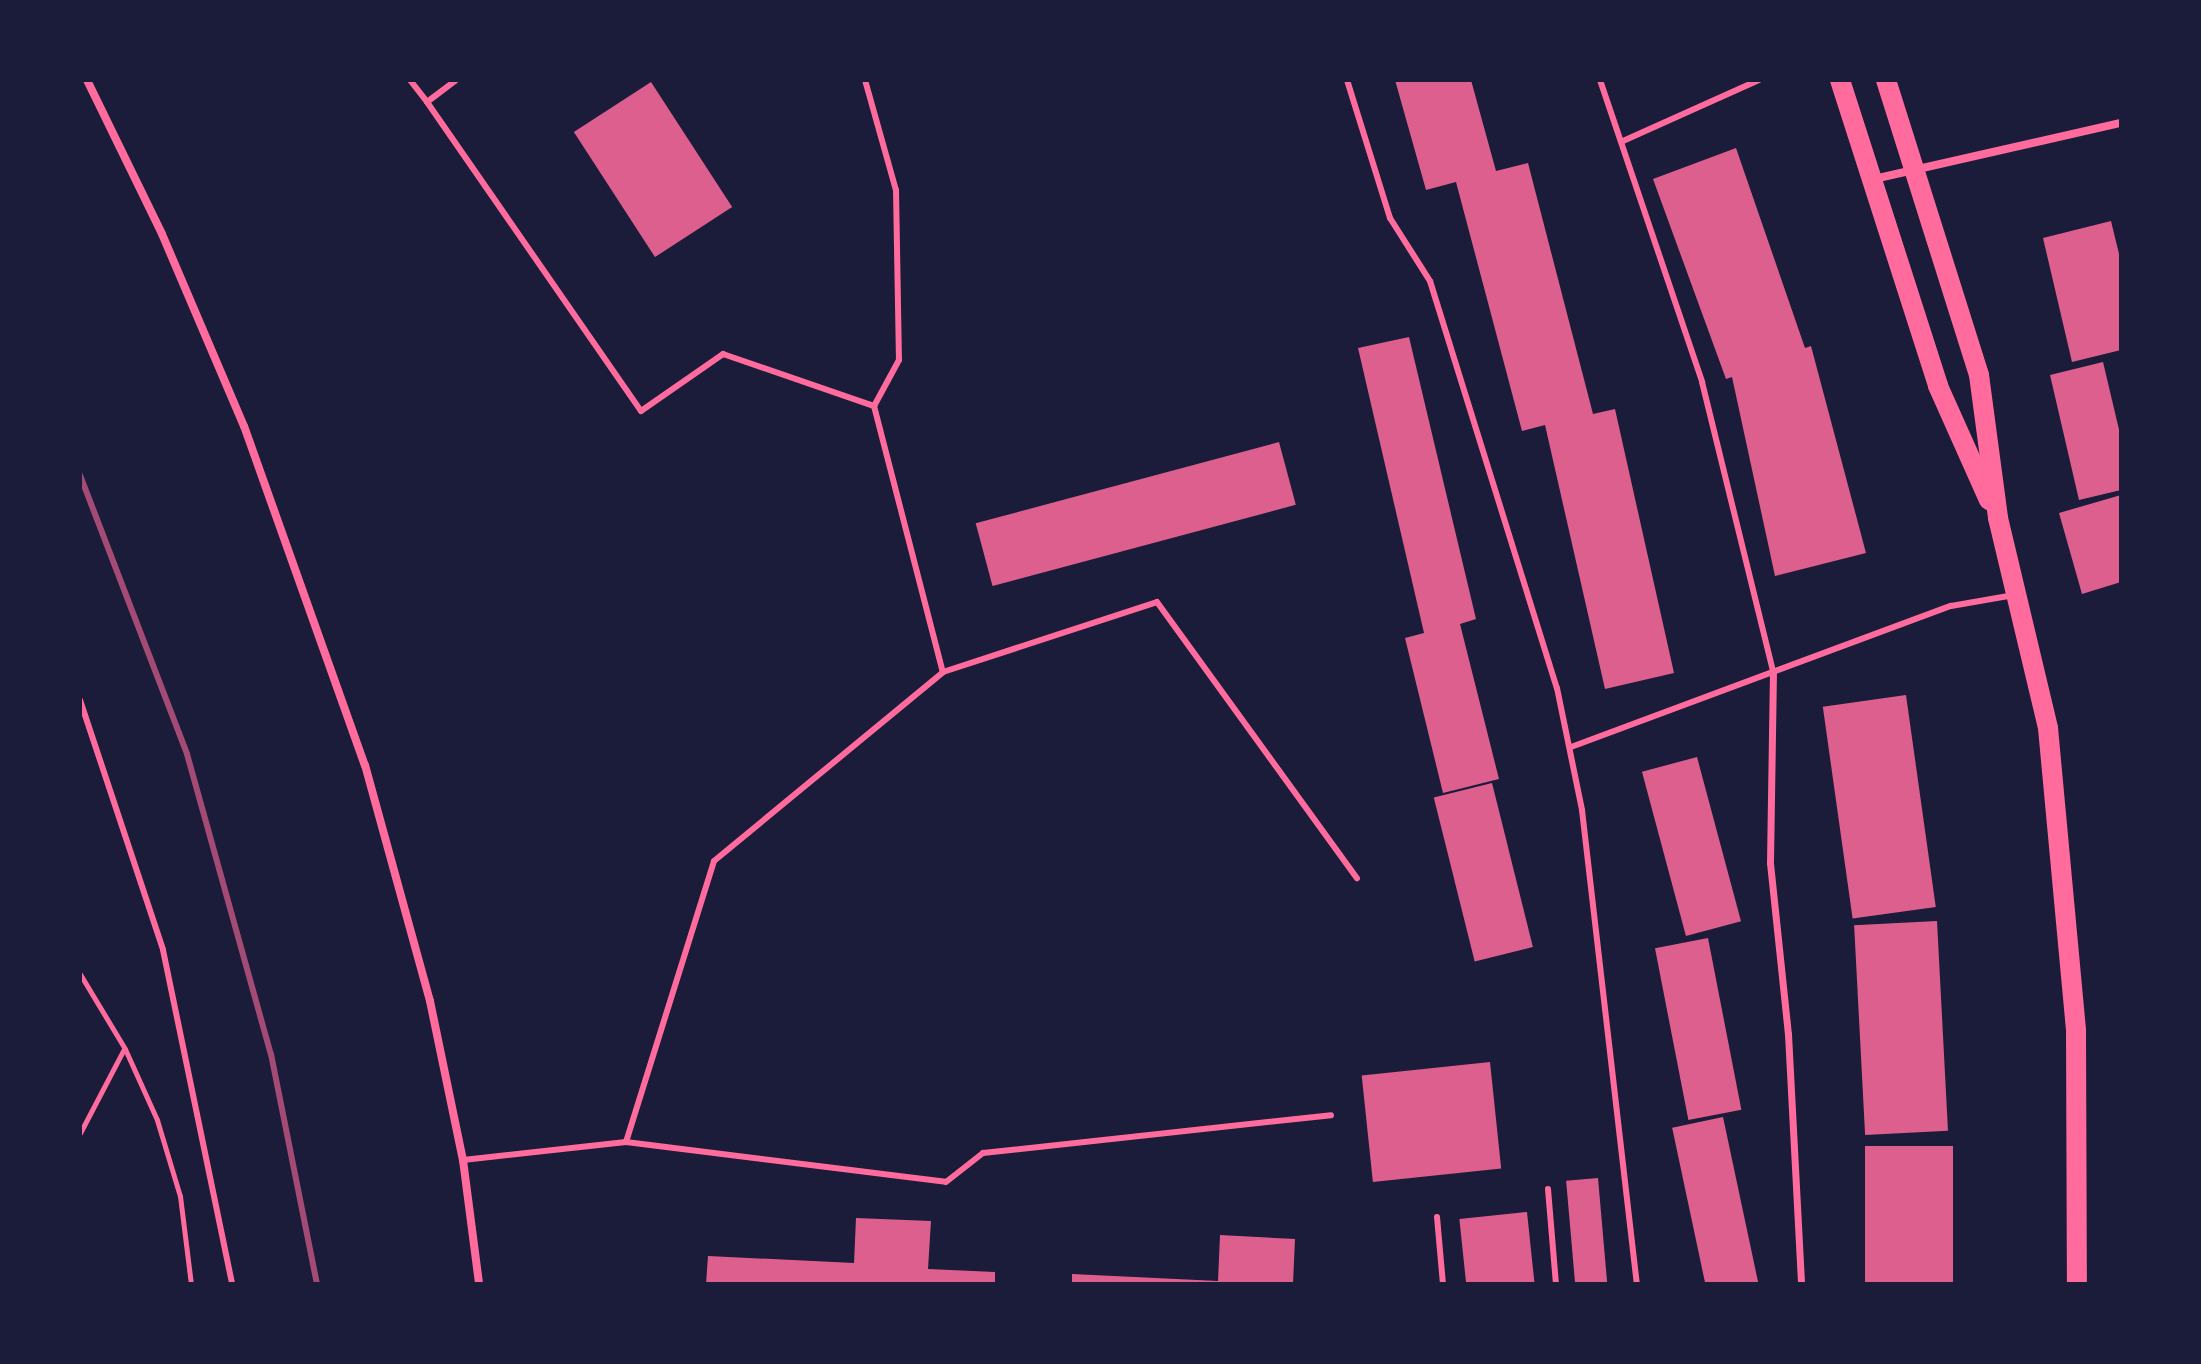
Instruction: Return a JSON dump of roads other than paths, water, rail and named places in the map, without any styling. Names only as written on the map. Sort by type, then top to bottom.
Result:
[{"type":"main road","points":[[1840,80],[1938,386],[1998,518]]},
{"type":"main road","points":[[1886,80],[1917,170],[1979,375],[1998,518],[2048,728],[2073,999],[2077,1284]]},
{"type":"street","points":[[87,80],[204,329],[323,638],[400,884],[463,1160],[479,1284]]},
{"type":"street","points":[[1874,179],[2121,123]]},
{"type":"street","points":[[1773,671],[1770,863],[1788,1034],[1801,1284]]},
{"type":"lane","points":[[410,80],[641,411],[723,354],[874,406]]},
{"type":"lane","points":[[427,102],[456,80]]},
{"type":"lane","points":[[865,80],[896,190],[899,360],[874,406],[943,672]]},
{"type":"lane","points":[[1347,80],[1390,218],[1430,281],[1540,625],[1571,747],[1637,1284]]},
{"type":"lane","points":[[1600,80],[1623,141],[1720,444],[1773,671]]},
{"type":"lane","points":[[1623,141],[1759,80]]},
{"type":"lane","points":[[1571,747],[1951,606],[2017,594]]},
{"type":"lane","points":[[626,1142],[714,861],[943,672],[1157,602],[1357,878]]},
{"type":"lane","points":[[80,700],[163,950],[232,1284]]},
{"type":"lane","points":[[463,1160],[626,1142],[946,1182],[983,1153],[1331,1115]]},
{"type":"lane","points":[[1548,1189],[1556,1284]]},
{"type":"lane","points":[[1437,1217],[1443,1284]]},
{"type":"railway","points":[[80,475],[187,754],[271,1054],[317,1284]]}]
